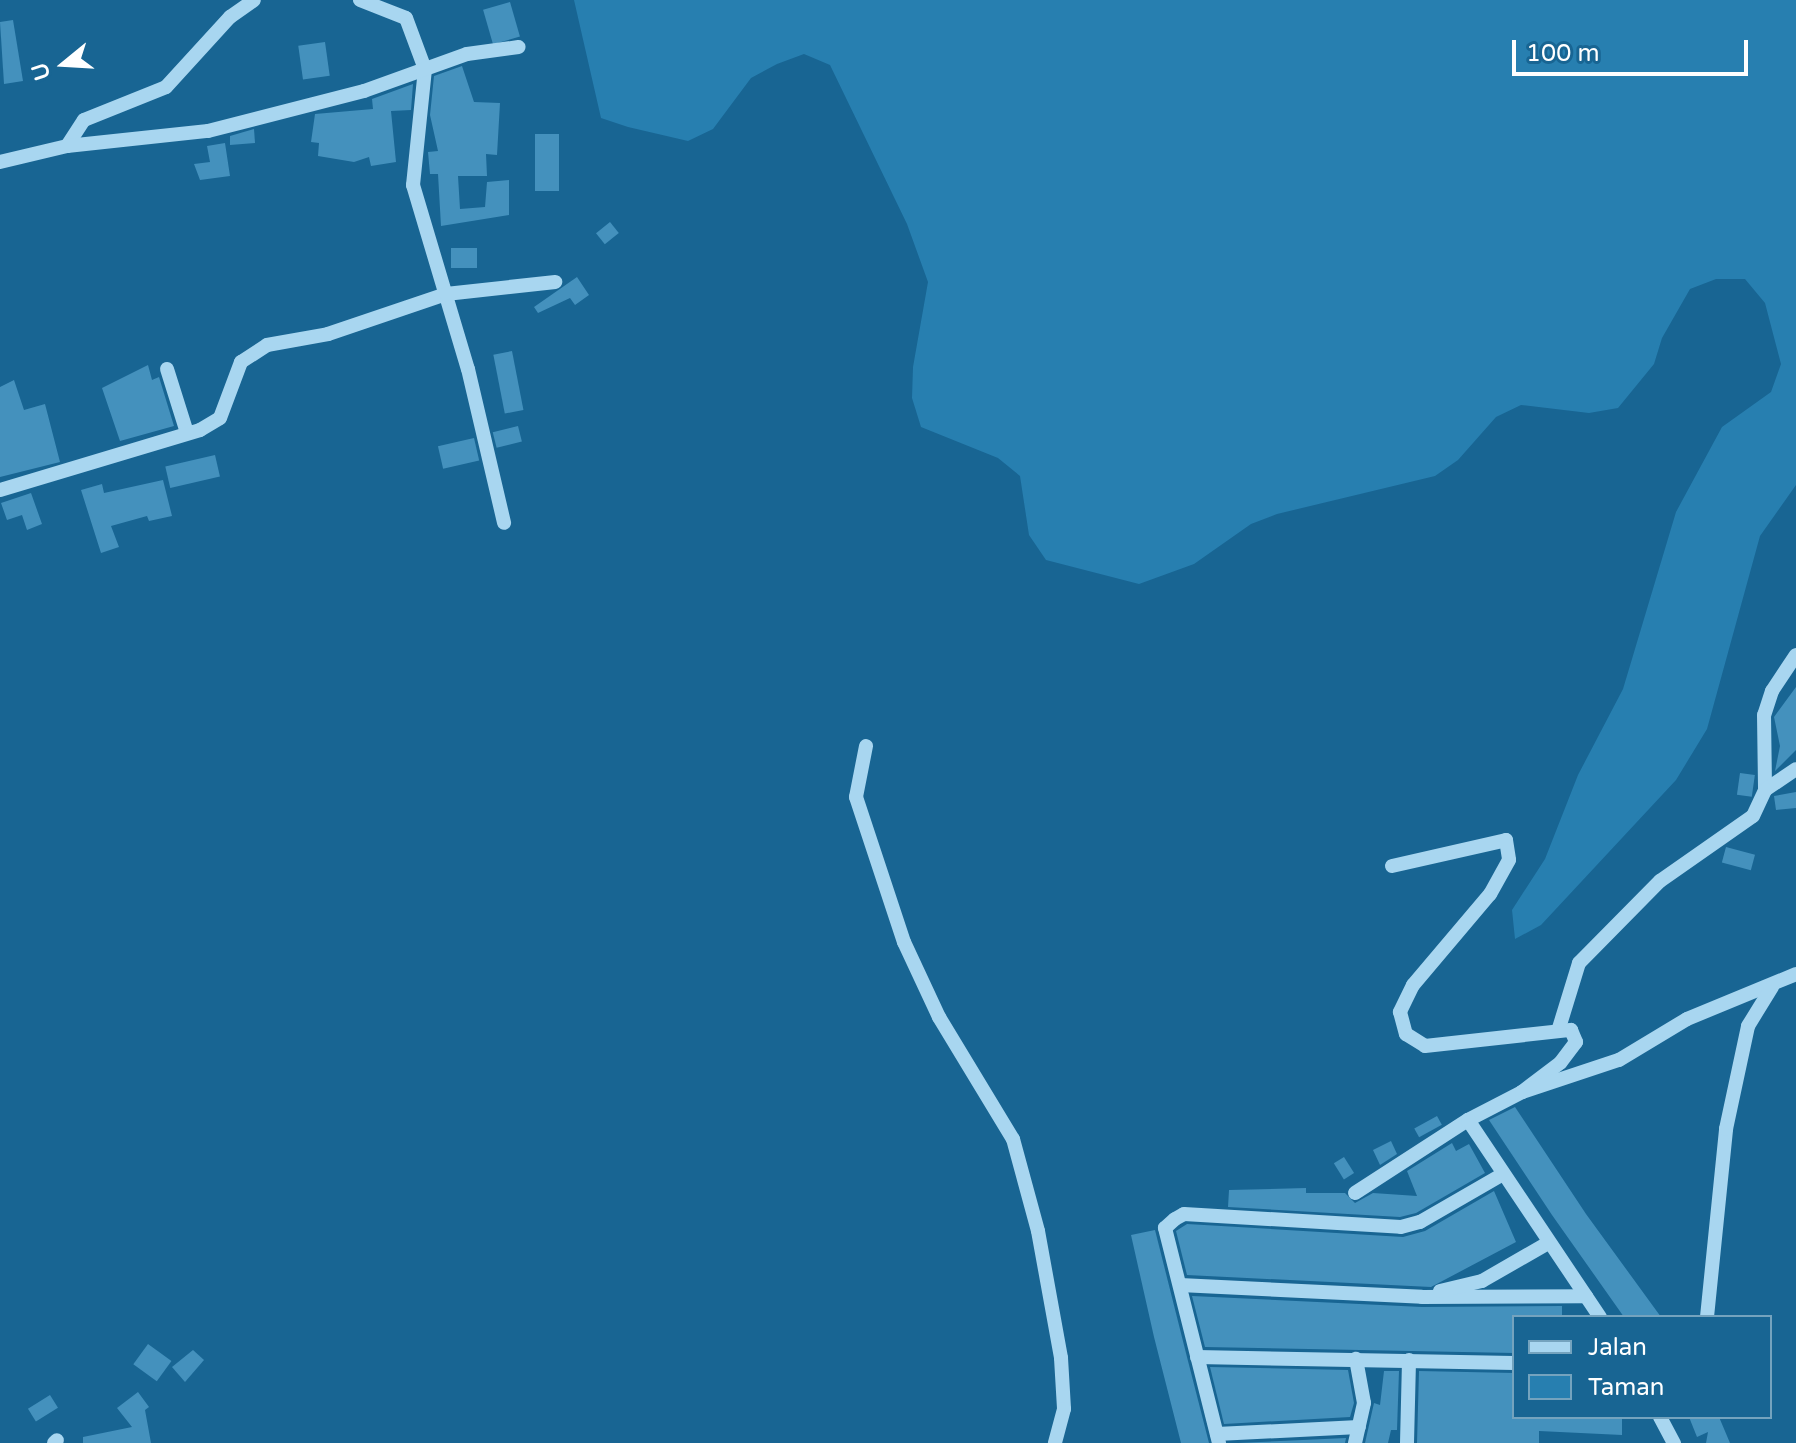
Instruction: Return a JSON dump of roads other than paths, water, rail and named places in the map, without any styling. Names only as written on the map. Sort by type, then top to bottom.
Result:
[{"type":"street","points":[[67,146],[84,120],[166,87],[230,17],[254,0]]},
{"type":"street","points":[[360,0],[406,18],[425,69],[412,175],[446,294],[504,523]]},
{"type":"street","points":[[0,162],[67,146],[208,131],[364,91],[467,54],[519,47]]},
{"type":"street","points":[[0,490],[187,433],[220,418],[241,362],[253,351],[328,334],[446,294],[555,282]]},
{"type":"street","points":[[167,369],[187,433]]},
{"type":"street","points":[[1559,1028],[1579,963],[1660,881],[1753,816],[1765,790],[1764,715],[1772,691],[1796,655]]},
{"type":"street","points":[[866,746],[856,797],[904,942],[939,1017],[1006,1120],[1021,1165],[1061,1358],[1064,1409],[1055,1443]]},
{"type":"street","points":[[1765,790],[1796,769]]},
{"type":"street","points":[[1392,866],[1501,838],[1510,849],[1490,894],[1409,991],[1400,1012],[1414,1042],[1425,1046],[1559,1028],[1571,1030],[1576,1042],[1560,1063],[1522,1092]]},
{"type":"street","points":[[1355,1193],[1468,1120],[1522,1092],[1619,1060],[1687,1019],[1772,987],[1796,974]]},
{"type":"street","points":[[1707,1315],[1726,1129],[1748,1026],[1772,987]]},
{"type":"street","points":[[1468,1120],[1599,1315]]},
{"type":"street","points":[[1359,1427],[1218,1438],[1165,1228],[1184,1214],[1401,1227],[1420,1222],[1503,1174]]},
{"type":"street","points":[[1422,1297],[1482,1281],[1548,1243]]},
{"type":"street","points":[[1180,1285],[1422,1297],[1586,1296]]},
{"type":"street","points":[[1197,1357],[1512,1363]]},
{"type":"street","points":[[1355,1443],[1364,1403],[1356,1359]]},
{"type":"street","points":[[1407,1443],[1409,1360]]},
{"type":"street","points":[[1661,1419],[1674,1443]]}]
